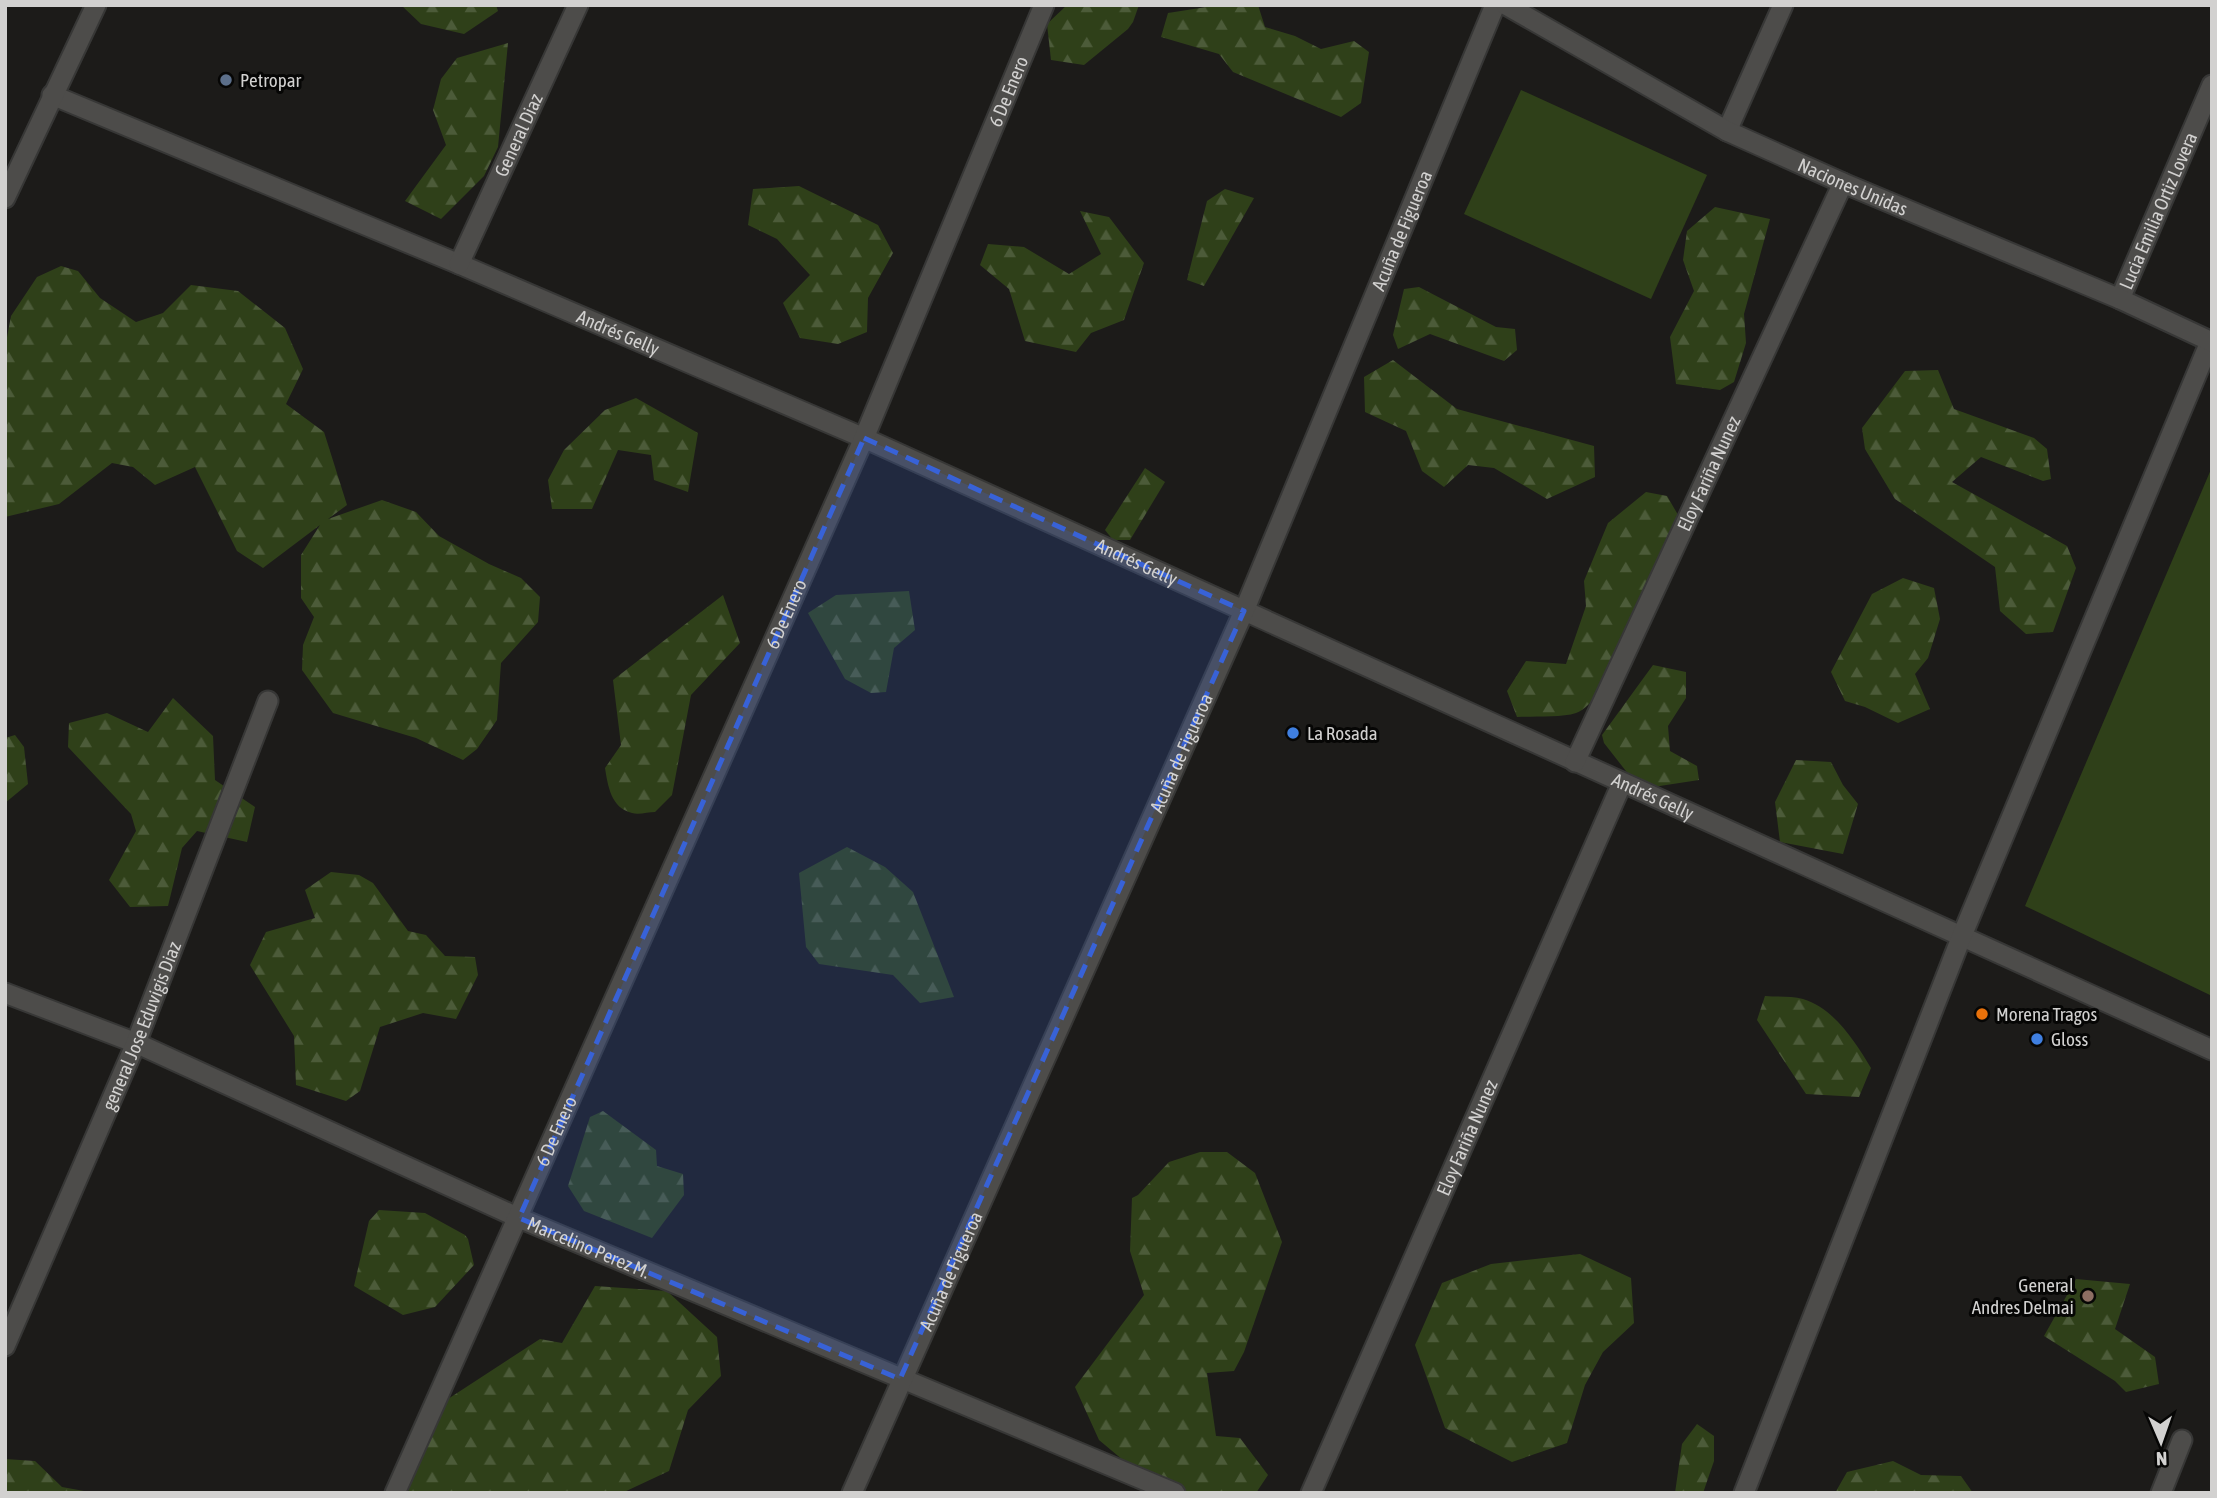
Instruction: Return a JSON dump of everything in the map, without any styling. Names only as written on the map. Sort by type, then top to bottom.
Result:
[{"type":"street","points":[[5,198],[96,5]]},
{"type":"street","name":"General Diaz","points":[[458,264],[578,5]]},
{"type":"street","name":"6 De Enero","points":[[396,1493],[864,438],[1044,5]]},
{"type":"street","name":"Acuña de Figueroa","points":[[852,1493],[1244,611],[1495,5]]},
{"type":"street","name":"Naciones Unidas","points":[[1506,5],[1727,131],[1843,184],[2120,299],[2211,342]]},
{"type":"street","points":[[1727,131],[1783,5]]},
{"type":"street","name":"Lucia Emilia Ortiz Lovera","points":[[2120,299],[2212,85]]},
{"type":"street","name":"Andrés Gelly","points":[[52,95],[458,264],[864,438],[2212,1050]]},
{"type":"street","name":"Eloy Fariña Nunez","points":[[1575,762],[1843,184]]},
{"type":"street","points":[[1744,1493],[1961,938],[2211,342]]},
{"type":"street","name":"general Jose Eduvigis Diaz","points":[[5,1346],[136,1043],[268,701]]},
{"type":"street","name":"Eloy Fariña Nunez","points":[[1311,1493],[1622,783]]},
{"type":"street","name":"Marcelino Perez M.","points":[[5,993],[136,1043],[519,1218],[1175,1493]]},
{"type":"street","points":[[2161,1493],[2182,1440]]},
{"type":"highlighted area","points":[[864,438],[1244,611],[900,1379],[519,1218]]},
{"type":"green space","points":[[401,5],[496,5],[498,11],[464,34],[421,24]]},
{"type":"green space","points":[[1067,5],[1139,5],[1128,29],[1084,65],[1051,60],[1047,24]]},
{"type":"green space","points":[[1219,5],[1258,5],[1265,27],[1295,36],[1321,49],[1354,41],[1369,52],[1361,103],[1341,117],[1233,72],[1219,54],[1161,37],[1168,13]]},
{"type":"green space","points":[[508,43],[498,147],[484,176],[441,219],[405,201],[446,145],[433,110],[441,79],[457,58]]},
{"type":"green space","points":[[1521,90],[1707,175],[1651,299],[1464,214]]},
{"type":"green space","points":[[799,186],[878,225],[893,253],[868,298],[867,332],[838,344],[800,338],[783,303],[810,275],[777,239],[748,225],[753,189]]},
{"type":"green space","points":[[1225,189],[1254,198],[1204,286],[1187,280],[1207,201]]},
{"type":"green space","points":[[1715,207],[1770,219],[1744,314],[1746,343],[1734,382],[1720,390],[1676,384],[1670,337],[1694,291],[1683,260],[1687,231]]},
{"type":"green space","points":[[1080,211],[1109,217],[1144,263],[1124,320],[1091,333],[1076,352],[1025,341],[1009,289],[980,265],[988,244],[1024,247],[1069,274],[1101,254]]},
{"type":"green space","points":[[61,266],[78,271],[100,298],[136,322],[163,313],[191,285],[238,291],[285,328],[303,369],[286,404],[324,432],[347,505],[328,519],[382,500],[416,512],[439,536],[489,564],[521,578],[540,597],[538,622],[501,663],[497,720],[477,749],[463,760],[416,738],[333,713],[302,670],[303,645],[314,617],[301,598],[301,555],[320,525],[263,568],[237,551],[195,467],[155,485],[133,467],[112,463],[59,504],[5,517],[5,348],[11,316],[37,277]]},
{"type":"green space","points":[[1419,287],[1496,327],[1515,329],[1517,350],[1504,361],[1430,334],[1398,349],[1393,335],[1404,289]]},
{"type":"green space","points":[[1393,360],[1457,409],[1594,446],[1595,477],[1547,499],[1494,468],[1468,465],[1444,487],[1422,471],[1406,431],[1365,412],[1364,377]]},
{"type":"green space","points":[[1938,370],[1954,409],[2034,438],[2047,449],[2051,479],[2043,481],[1981,457],[1952,482],[2067,546],[2076,568],[2053,632],[2026,634],[2000,611],[1995,567],[1895,499],[1865,449],[1862,428],[1905,371]]},
{"type":"green space","points":[[636,398],[698,433],[688,492],[654,480],[651,455],[618,450],[592,509],[552,509],[548,480],[564,450],[605,410]]},
{"type":"green space","points":[[2212,467],[2212,996],[2025,906]]},
{"type":"green space","points":[[1145,468],[1165,482],[1130,540],[1113,540],[1105,530]]},
{"type":"green space","points":[[1646,492],[1667,496],[1688,532],[1638,632],[1590,704],[1570,715],[1517,717],[1507,691],[1526,661],[1566,664],[1586,606],[1584,581],[1608,523]]},
{"type":"green space","points":[[1903,578],[1934,588],[1940,619],[1928,658],[1915,674],[1930,709],[1898,723],[1865,707],[1845,701],[1831,672],[1872,594]]},
{"type":"green space","points":[[909,591],[915,630],[894,648],[886,692],[871,693],[845,679],[808,613],[836,595]]},
{"type":"green space","points":[[723,595],[740,643],[691,695],[672,795],[655,812],[638,814],[625,810],[612,795],[605,768],[621,745],[613,680]]},
{"type":"green space","points":[[1653,665],[1686,672],[1686,698],[1668,726],[1670,751],[1697,766],[1699,780],[1640,789],[1604,743],[1602,735]]},
{"type":"green space","points":[[173,698],[213,736],[215,780],[255,807],[247,842],[197,831],[182,848],[168,906],[130,907],[109,880],[136,831],[131,814],[68,747],[69,723],[107,713],[148,732]]},
{"type":"green space","points":[[15,735],[24,747],[28,784],[5,803],[5,738]]},
{"type":"green space","points":[[1796,760],[1831,762],[1843,785],[1858,804],[1843,854],[1780,842],[1775,802]]},
{"type":"green space","points":[[847,847],[885,867],[913,892],[954,997],[920,1003],[893,975],[819,964],[806,947],[799,873]]},
{"type":"green space","points":[[331,872],[359,875],[373,883],[408,931],[426,935],[445,956],[475,957],[478,975],[456,1019],[423,1013],[380,1027],[360,1091],[346,1101],[296,1085],[294,1036],[250,965],[266,932],[315,918],[305,890]]},
{"type":"green space","points":[[1765,996],[1803,999],[1825,1010],[1834,1018],[1871,1068],[1859,1097],[1806,1094],[1757,1020]]},
{"type":"green space","points":[[603,1111],[656,1150],[657,1166],[683,1174],[684,1195],[652,1238],[584,1211],[568,1186],[590,1117]]},
{"type":"green space","points":[[1200,1152],[1227,1152],[1255,1173],[1282,1242],[1244,1352],[1234,1371],[1207,1373],[1216,1436],[1240,1438],[1268,1475],[1256,1493],[1183,1493],[1154,1486],[1099,1440],[1075,1387],[1144,1295],[1130,1251],[1132,1198],[1169,1162]]},
{"type":"green space","points":[[379,1210],[425,1213],[468,1239],[474,1265],[435,1307],[403,1315],[354,1286],[369,1221]]},
{"type":"green space","points":[[1580,1254],[1631,1278],[1634,1323],[1603,1352],[1585,1385],[1567,1443],[1512,1462],[1445,1428],[1415,1345],[1442,1283],[1491,1264]]},
{"type":"green space","points":[[2076,1279],[2130,1284],[2115,1329],[2155,1357],[2159,1384],[2126,1392],[2115,1381],[2044,1336]]},
{"type":"green space","points":[[595,1286],[667,1291],[717,1337],[721,1376],[688,1410],[669,1471],[622,1493],[408,1493],[428,1412],[540,1339],[562,1343]]},
{"type":"green space","points":[[1697,1424],[1714,1436],[1714,1461],[1703,1493],[1675,1493],[1682,1444]]},
{"type":"green space","points":[[5,1459],[35,1461],[62,1487],[95,1493],[5,1493]]},
{"type":"green space","points":[[1893,1461],[1921,1475],[1961,1476],[1973,1493],[1835,1493],[1847,1472]]},
{"type":"place","name":"Petropar","points":[[226,80]]},
{"type":"place","name":"La Rosada","points":[[1293,733]]},
{"type":"place","name":"Morena Tragos","points":[[1982,1014]]},
{"type":"place","name":"Gloss","points":[[2037,1039]]},
{"type":"place","name":"General Andres Delmai","points":[[2088,1296]]}]
